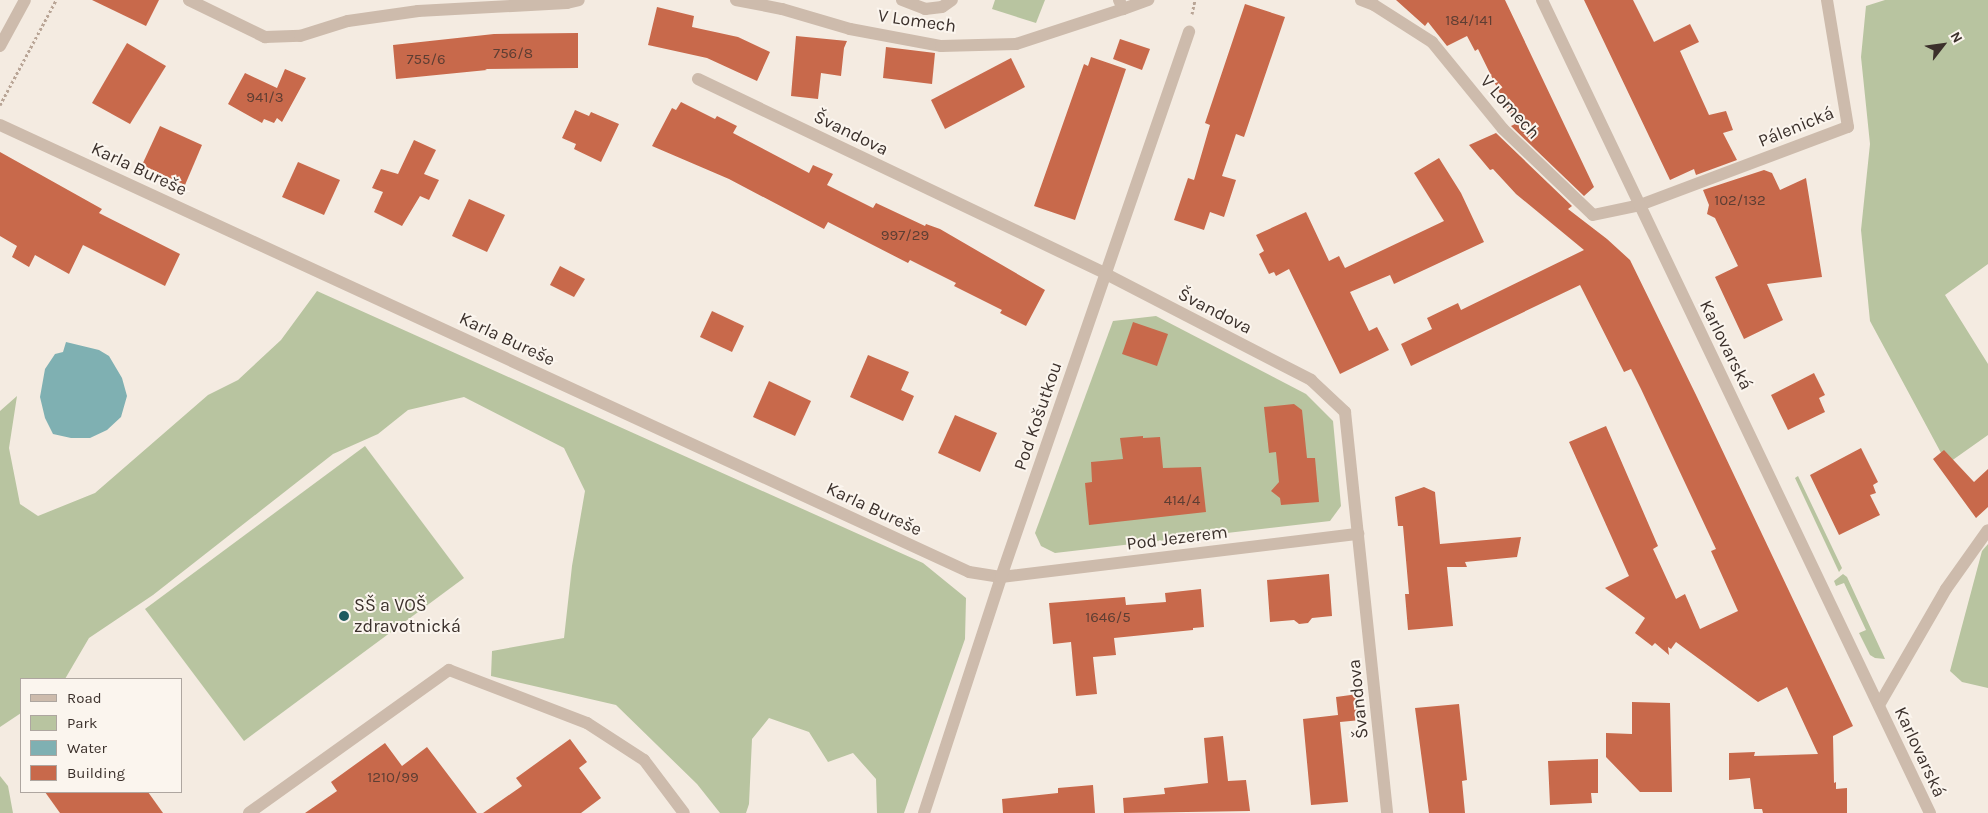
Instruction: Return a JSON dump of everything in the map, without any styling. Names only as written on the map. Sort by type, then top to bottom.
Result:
[{"type":"street","points":[[0,46],[25,0]]},
{"type":"street","points":[[189,0],[265,37],[300,36],[348,21],[418,11],[567,3],[579,0]]},
{"type":"street","name":"V Lomech","points":[[736,0],[782,9],[850,29],[941,46],[1016,44],[1121,4],[1148,0]]},
{"type":"street","points":[[902,0],[925,9],[942,8],[952,0]]},
{"type":"street","name":"V Lomech","points":[[1361,0],[1374,5],[1432,42],[1503,129],[1593,215],[1640,205]]},
{"type":"street","name":"Karlovarská","points":[[1542,0],[1930,813]]},
{"type":"street","name":"Pálenická","points":[[1640,205],[1848,127],[1827,0]]},
{"type":"street","name":"Pod Košutkou","points":[[924,813],[1001,577],[1189,32]]},
{"type":"street","name":"Švandova","points":[[698,79],[1106,274],[1310,380],[1345,412],[1388,813]]},
{"type":"street","name":"Karla Bureše","points":[[0,124],[968,572],[1001,577]]},
{"type":"street","name":"Karlovarská","points":[[1879,706],[1946,589],[1988,530]]},
{"type":"street","name":"Pod Jezerem","points":[[1001,577],[1358,534]]},
{"type":"street","points":[[249,813],[449,670],[587,723],[644,760],[684,813]]},
{"type":"path","points":[[0,105],[56,0]]},
{"type":"green space","points":[[995,0],[1045,0],[1036,23],[992,9]]},
{"type":"green space","points":[[1885,0],[1988,0],[1988,264],[1945,295],[1988,364],[1988,435],[1947,464],[1870,321],[1861,230],[1870,144],[1861,57],[1866,6]]},
{"type":"green space","points":[[317,291],[923,563],[966,598],[965,639],[904,813],[877,813],[876,779],[853,753],[828,762],[809,732],[769,718],[752,739],[749,804],[746,813],[720,813],[697,784],[616,705],[491,676],[492,651],[564,638],[572,566],[585,491],[564,448],[464,397],[408,410],[378,434],[333,454],[153,595],[89,638],[66,678],[20,678],[20,714],[0,727],[0,411],[17,396],[9,448],[20,504],[38,516],[95,493],[208,395],[238,380],[281,340]]},
{"type":"green space","points":[[1156,316],[1306,394],[1333,421],[1341,506],[1330,521],[1055,553],[1041,546],[1035,533],[1113,321]]},
{"type":"green space","points":[[365,446],[464,578],[244,741],[145,609]]},
{"type":"green space","points":[[1798,476],[1842,568],[1839,572],[1795,478]]},
{"type":"green space","points":[[1988,544],[1988,688],[1962,682],[1950,671],[1982,551]]},
{"type":"green space","points":[[1843,574],[1847,577],[1885,659],[1875,658],[1870,655],[1859,633],[1866,630],[1844,583],[1836,586],[1834,581]]},
{"type":"green space","points":[[0,776],[8,786],[13,813],[0,813]]},
{"type":"water","points":[[66,342],[99,350],[109,356],[122,378],[127,396],[121,417],[107,430],[90,438],[71,438],[53,434],[45,418],[40,397],[45,369],[55,354],[63,352]]},
{"type":"building","points":[[92,0],[159,0],[146,26]]},
{"type":"building","points":[[1396,0],[1505,0],[1594,187],[1584,196],[1511,126],[1515,124],[1478,49],[1475,51],[1467,36],[1447,46],[1428,22],[1425,26]]},
{"type":"building","points":[[1584,0],[1633,0],[1654,42],[1690,24],[1699,42],[1680,51],[1709,115],[1726,111],[1733,130],[1723,133],[1737,160],[1696,175],[1694,169],[1670,180]]},
{"type":"building","points":[[1245,4],[1285,17],[1244,137],[1236,134],[1222,176],[1236,180],[1224,217],[1210,212],[1204,230],[1174,220],[1188,178],[1194,180],[1210,125],[1205,123]]},
{"type":"building","points":[[657,7],[694,16],[692,27],[738,37],[770,52],[757,81],[707,58],[648,45]]},
{"type":"building","points":[[578,33],[578,68],[485,69],[487,70],[396,79],[393,45],[494,34]]},
{"type":"building","points":[[796,36],[847,41],[844,48],[841,76],[821,73],[818,99],[791,96]]},
{"type":"building","points":[[1120,39],[1150,49],[1142,70],[1113,59]]},
{"type":"building","points":[[127,43],[166,66],[130,124],[92,103]]},
{"type":"building","points":[[886,47],[935,53],[932,84],[883,78]]},
{"type":"building","points":[[1091,57],[1126,69],[1075,220],[1034,206],[1084,64],[1088,66]]},
{"type":"building","points":[[1011,58],[1025,87],[945,129],[931,100]]},
{"type":"building","points":[[285,69],[306,78],[282,122],[277,118],[274,123],[264,119],[262,123],[228,104],[245,73],[277,88]]},
{"type":"building","points":[[681,102],[715,119],[717,116],[737,126],[733,133],[809,173],[813,165],[833,174],[827,185],[873,208],[876,203],[925,226],[926,224],[940,229],[1045,290],[1026,326],[1000,313],[1002,310],[954,286],[956,283],[910,260],[908,263],[828,222],[824,229],[729,179],[652,146],[672,108],[676,110]]},
{"type":"building","points":[[575,110],[589,116],[591,112],[619,124],[601,162],[574,149],[576,144],[562,138]]},
{"type":"building","points":[[160,126],[202,145],[185,185],[142,165]]},
{"type":"building","points":[[1496,133],[1572,206],[1568,209],[1607,239],[1630,260],[1853,726],[1833,736],[1834,783],[1836,782],[1836,789],[1847,788],[1847,813],[1763,813],[1762,809],[1754,809],[1750,778],[1729,780],[1729,753],[1755,752],[1754,756],[1818,754],[1787,687],[1758,702],[1676,642],[1671,649],[1668,647],[1669,655],[1655,643],[1652,646],[1635,633],[1645,618],[1605,588],[1629,576],[1569,442],[1606,426],[1658,546],[1653,549],[1676,599],[1685,594],[1700,629],[1738,611],[1711,551],[1716,549],[1641,389],[1631,369],[1624,372],[1580,285],[1411,366],[1401,344],[1432,329],[1427,318],[1458,303],[1461,310],[1584,250],[1516,194],[1493,169],[1490,170],[1469,145]]},
{"type":"building","points":[[414,140],[436,150],[424,174],[439,180],[429,200],[420,196],[402,226],[374,212],[383,192],[372,188],[381,169],[398,174]]},
{"type":"building","points":[[0,152],[102,209],[99,213],[180,254],[165,286],[83,245],[69,274],[35,255],[29,267],[12,257],[17,246],[0,236]]},
{"type":"building","points":[[1439,158],[1461,193],[1484,242],[1394,284],[1390,275],[1350,292],[1369,331],[1377,327],[1389,350],[1340,374],[1289,269],[1276,276],[1274,272],[1269,274],[1259,254],[1264,251],[1256,235],[1306,212],[1329,261],[1339,256],[1345,268],[1444,221],[1414,173]]},
{"type":"building","points":[[298,162],[340,180],[324,215],[282,197]]},
{"type":"building","points":[[1764,170],[1772,173],[1780,190],[1806,178],[1822,277],[1767,284],[1783,320],[1744,339],[1715,277],[1738,266],[1715,218],[1707,214],[1709,205],[1703,190]]},
{"type":"building","points":[[469,199],[505,215],[487,252],[452,236]]},
{"type":"building","points":[[560,266],[585,279],[574,297],[550,285]]},
{"type":"building","points":[[712,311],[744,326],[732,352],[700,337]]},
{"type":"building","points":[[1133,322],[1168,334],[1157,366],[1122,354]]},
{"type":"building","points":[[868,355],[909,372],[901,390],[914,396],[903,421],[850,397]]},
{"type":"building","points":[[1814,373],[1825,395],[1819,398],[1825,412],[1788,430],[1771,395]]},
{"type":"building","points":[[769,381],[811,401],[795,436],[753,417]]},
{"type":"building","points":[[1294,404],[1302,410],[1307,458],[1315,458],[1319,502],[1281,505],[1280,498],[1271,491],[1279,482],[1276,452],[1269,453],[1264,407]]},
{"type":"building","points":[[955,415],[997,433],[980,472],[938,453]]},
{"type":"building","points":[[1143,436],[1143,438],[1160,437],[1163,468],[1201,467],[1206,512],[1089,525],[1085,483],[1092,482],[1091,462],[1123,459],[1120,438]]},
{"type":"building","points":[[1861,448],[1878,482],[1873,485],[1876,493],[1870,495],[1880,515],[1839,535],[1810,475]]},
{"type":"building","points":[[1944,450],[1974,482],[1988,469],[1988,507],[1976,518],[1933,459]]},
{"type":"building","points":[[1424,487],[1435,492],[1440,544],[1521,537],[1517,557],[1465,562],[1467,567],[1447,567],[1453,626],[1408,630],[1405,594],[1409,594],[1403,526],[1398,526],[1395,497]]},
{"type":"building","points":[[1329,574],[1332,616],[1312,618],[1308,623],[1299,624],[1294,620],[1270,622],[1267,580]]},
{"type":"building","points":[[1201,589],[1204,627],[1193,628],[1193,630],[1114,638],[1116,655],[1093,657],[1097,694],[1076,696],[1071,642],[1053,644],[1049,603],[1125,597],[1126,605],[1166,602],[1165,593]]},
{"type":"building","points":[[1358,694],[1361,720],[1340,722],[1348,802],[1311,805],[1303,719],[1338,715],[1336,697]]},
{"type":"building","points":[[1632,702],[1670,703],[1672,792],[1640,792],[1606,757],[1606,733],[1632,734]]},
{"type":"building","points":[[1459,704],[1467,780],[1462,781],[1465,813],[1429,813],[1415,708]]},
{"type":"building","points":[[1223,736],[1228,781],[1246,780],[1250,811],[1124,813],[1123,798],[1165,794],[1164,788],[1208,783],[1204,738]]},
{"type":"building","points":[[570,739],[587,762],[579,768],[601,798],[581,813],[483,813],[522,786],[516,778]]},
{"type":"building","points":[[385,743],[402,766],[427,747],[477,813],[305,813],[337,791],[331,782]]},
{"type":"building","points":[[1598,759],[1598,793],[1591,793],[1592,803],[1550,805],[1548,761]]},
{"type":"building","points":[[1093,785],[1095,813],[1003,813],[1002,799],[1058,793],[1058,788]]},
{"type":"building","points":[[46,793],[149,793],[163,813],[60,813]]},
{"type":"place","name":"SŠ a VOŠ zdravotnická","points":[[344,616]]}]
